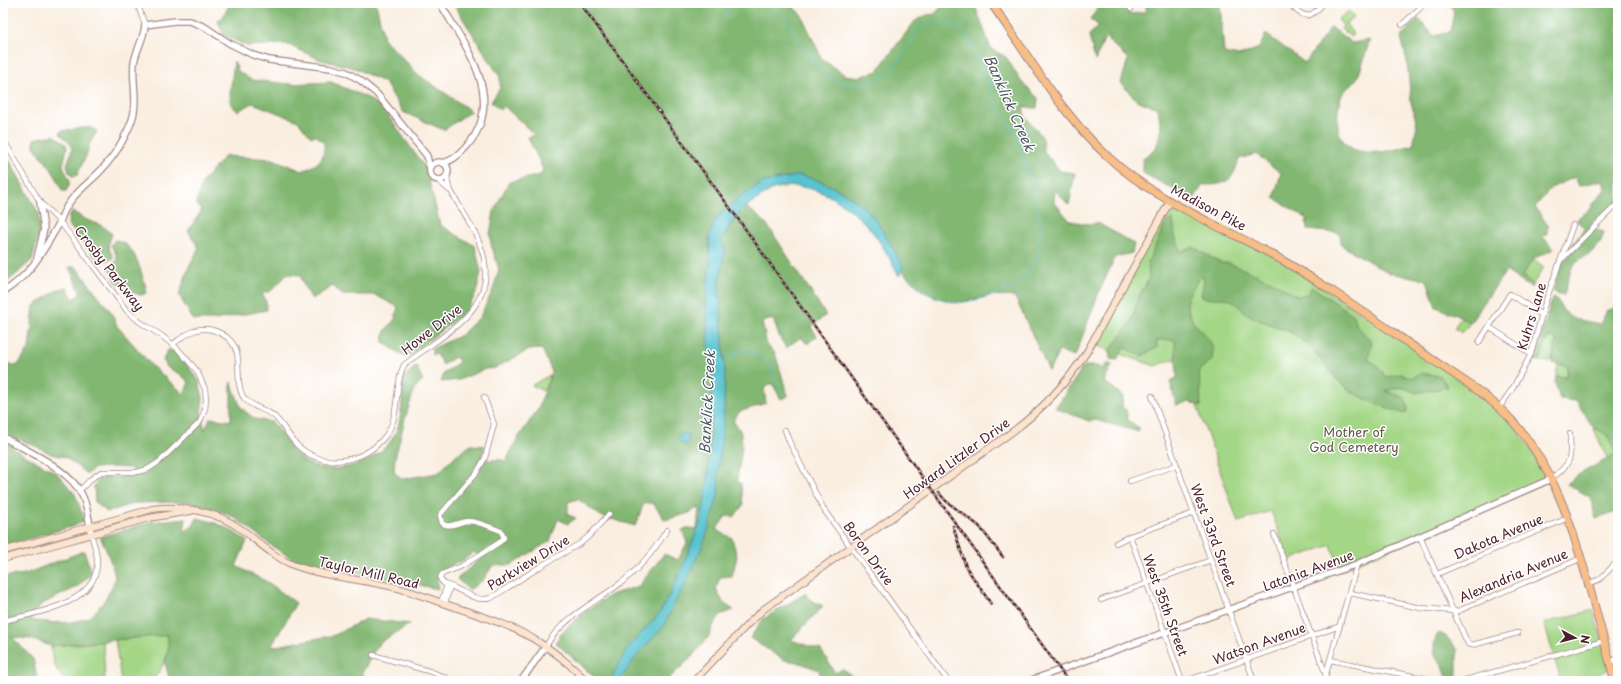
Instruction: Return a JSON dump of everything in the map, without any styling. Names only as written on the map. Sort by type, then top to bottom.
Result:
[{"type":"main road","name":"Madison Pike","points":[[991,3],[1056,98],[1092,141],[1123,170],[1170,200],[1300,271],[1464,381],[1500,408],[1527,439],[1546,468],[1568,518],[1582,558],[1615,681]]},
{"type":"main road","name":"Howard Litzler Drive","points":[[694,681],[748,624],[764,610],[1012,432],[1041,409],[1054,396],[1077,367],[1088,350],[1170,200]]},
{"type":"main road","name":"Taylor Mill Road","points":[[3,551],[152,509],[170,507],[184,508],[213,515],[225,520],[241,529],[276,556],[308,570],[395,587],[516,630],[546,646],[565,660],[587,681]]},
{"type":"main road","name":"Taylor Mill Road","points":[[3,559],[158,515],[193,511]]},
{"type":"street","points":[[3,7],[5,3]]},
{"type":"street","points":[[3,292],[26,275],[37,262],[60,222],[65,217],[77,193],[110,161],[125,135],[134,114],[134,63],[144,36],[145,25],[137,3]]},
{"type":"street","points":[[427,156],[432,178],[438,180],[444,179],[454,159],[474,137],[484,111],[484,95],[476,67],[440,3]]},
{"type":"street","points":[[1129,3],[1131,9]]},
{"type":"street","points":[[1289,3],[1299,14],[1306,16],[1314,14],[1323,3]]},
{"type":"street","points":[[1402,25],[1425,3]]},
{"type":"street","points":[[145,25],[175,21],[190,21],[205,27],[229,43],[253,55],[269,60],[330,68],[346,72],[360,80],[377,94],[427,156],[440,163],[447,172]]},
{"type":"street","name":"Crosby Parkway","points":[[3,138],[40,202],[60,222],[96,267],[127,311],[140,322],[173,344],[197,371],[203,383],[206,399],[200,422],[154,466],[131,473],[101,472],[80,490]]},
{"type":"street","points":[[430,169],[434,164],[454,159]]},
{"type":"street","name":"Howe Drive","points":[[173,344],[187,334],[197,330],[212,330],[223,334],[236,350],[240,390],[244,398],[250,403],[274,416],[298,446],[311,455],[334,461],[350,459],[364,453],[378,443],[391,426],[396,409],[400,373],[404,365],[465,319],[474,309],[482,293],[486,274],[484,256],[479,240],[451,191],[448,184],[447,172]]},
{"type":"street","name":"Howe Drive","points":[[438,180],[451,191]]},
{"type":"street","points":[[37,262],[44,229],[40,202]]},
{"type":"street","points":[[1561,260],[1618,203]]},
{"type":"street","name":"Kuhrs Lane","points":[[1500,408],[1513,388],[1531,354],[1545,303],[1573,225]]},
{"type":"street","points":[[1479,342],[1510,294],[1542,315]]},
{"type":"street","points":[[1490,327],[1531,354]]},
{"type":"street","name":"West 33rd Street","points":[[1152,396],[1254,681]]},
{"type":"street","points":[[443,603],[449,586],[440,580],[442,574],[462,566],[504,538],[501,531],[474,522],[463,522],[449,526],[442,523],[440,518],[440,515],[477,472],[485,458],[494,424],[484,397]]},
{"type":"street","name":"Boron Drive","points":[[785,430],[821,505],[948,681]]},
{"type":"street","points":[[1551,479],[1568,464],[1570,434]]},
{"type":"street","points":[[3,437],[57,468],[80,490],[87,508],[96,553],[97,569],[92,582],[85,592],[75,599],[64,604],[3,621]]},
{"type":"street","points":[[1130,482],[1177,465]]},
{"type":"street","name":"Latonia Avenue","points":[[1029,681],[1358,564],[1551,479]]},
{"type":"street","points":[[1116,543],[1130,536],[1194,513]]},
{"type":"street","name":"Parkview Drive","points":[[449,586],[477,598],[492,598],[546,563],[581,543],[609,514]]},
{"type":"street","name":"Dakota Avenue","points":[[1437,574],[1568,518]]},
{"type":"street","points":[[521,681],[564,623],[632,574],[655,549],[668,530]]},
{"type":"street","points":[[1274,534],[1294,587],[1310,636],[1326,675]]},
{"type":"street","name":"West 35th Street","points":[[1130,536],[1182,681]]},
{"type":"street","points":[[1420,537],[1468,644],[1472,645],[1518,633]]},
{"type":"street","name":"Alexandria Avenue","points":[[1453,612],[1582,558]]},
{"type":"street","points":[[1101,600],[1211,560]]},
{"type":"street","points":[[1588,584],[1600,579],[1618,561]]},
{"type":"street","points":[[1324,681],[1358,564]]},
{"type":"street","points":[[1350,593],[1421,608],[1453,612]]},
{"type":"street","name":"Watson Avenue","points":[[1186,681],[1340,626]]},
{"type":"street","points":[[1462,681],[1604,641]]},
{"type":"street","points":[[373,655],[432,672],[453,681]]},
{"type":"street","points":[[1610,663],[1618,658]]},
{"type":"street","points":[[1330,660],[1439,681]]},
{"type":"green space","points":[[230,3],[376,3],[384,39],[419,75],[471,111],[444,130],[403,112],[385,83],[355,68],[321,60],[286,44],[247,46],[223,35],[218,21],[220,18],[222,19]]},
{"type":"green space","points":[[453,3],[788,3],[801,14],[822,59],[845,75],[859,77],[877,71],[915,21],[927,15],[935,14],[944,3],[971,3],[976,8],[991,49],[1006,57],[1020,80],[1038,98],[1037,108],[1023,107],[1025,116],[1043,138],[1043,150],[1060,171],[1075,173],[1069,205],[1055,190],[1054,202],[1070,221],[1088,224],[1098,223],[1134,244],[1132,253],[1115,257],[1097,297],[1075,356],[1059,351],[1049,371],[1015,297],[995,295],[957,303],[938,298],[924,292],[902,272],[893,254],[863,215],[821,187],[774,185],[742,203],[766,223],[826,315],[811,327],[817,336],[807,344],[801,337],[786,348],[779,336],[773,319],[762,322],[767,345],[775,353],[788,396],[781,399],[772,383],[764,388],[766,403],[739,412],[733,421],[739,428],[742,440],[737,481],[741,484],[743,505],[734,517],[726,516],[716,530],[732,538],[737,557],[732,576],[720,577],[716,588],[723,603],[734,610],[720,615],[712,628],[710,635],[690,659],[666,681],[599,681],[556,643],[561,633],[586,611],[610,595],[639,586],[664,554],[678,560],[687,543],[682,530],[688,528],[697,529],[699,507],[689,513],[665,520],[653,503],[644,503],[635,526],[601,516],[578,499],[568,502],[568,515],[576,518],[568,524],[558,519],[550,541],[511,565],[493,565],[483,580],[469,590],[457,579],[482,557],[473,552],[465,559],[441,572],[437,581],[438,589],[308,564],[293,559],[272,546],[234,517],[214,509],[189,502],[135,503],[107,512],[95,502],[94,486],[101,477],[134,477],[132,468],[95,468],[87,474],[65,457],[51,454],[16,438],[12,448],[57,473],[75,494],[85,521],[74,526],[3,546],[3,362],[17,366],[29,349],[34,306],[57,290],[67,287],[73,299],[81,294],[69,267],[76,267],[112,313],[117,326],[153,367],[184,394],[189,382],[180,374],[168,368],[163,360],[168,350],[177,352],[199,381],[203,398],[201,413],[205,430],[210,418],[231,421],[231,382],[241,408],[255,419],[272,422],[303,460],[314,466],[326,468],[351,466],[375,455],[393,438],[399,424],[403,378],[416,366],[423,381],[414,390],[395,458],[394,472],[402,479],[438,473],[455,456],[471,445],[485,446],[480,460],[506,461],[518,438],[538,409],[552,372],[542,349],[529,350],[495,368],[485,369],[459,380],[441,382],[444,373],[460,361],[455,357],[443,365],[437,354],[432,355],[432,349],[461,335],[480,317],[493,290],[499,269],[491,244],[490,234],[494,211],[509,182],[541,175],[543,169],[528,137],[535,135],[504,106],[500,110],[491,102],[500,88],[500,77]]},
{"type":"green space","points":[[1096,3],[1119,3],[1130,14],[1145,12],[1147,3],[1220,3],[1224,53],[1239,56],[1259,48],[1266,34],[1305,63],[1331,27],[1352,43],[1370,40],[1357,78],[1341,97],[1338,123],[1339,132],[1342,139],[1348,145],[1355,150],[1377,152],[1389,151],[1413,145],[1417,125],[1411,102],[1407,61],[1401,37],[1418,18],[1434,36],[1450,32],[1454,12],[1450,3],[1618,3],[1618,202],[1595,219],[1590,228],[1604,232],[1601,241],[1592,252],[1580,259],[1571,269],[1564,295],[1553,292],[1562,262],[1570,255],[1567,252],[1584,228],[1577,221],[1579,217],[1588,211],[1605,189],[1603,180],[1579,186],[1575,177],[1551,188],[1535,207],[1549,227],[1546,229],[1548,232],[1543,237],[1554,249],[1533,259],[1522,276],[1533,284],[1531,288],[1506,271],[1470,323],[1461,317],[1436,307],[1427,280],[1389,273],[1341,245],[1340,233],[1307,230],[1306,218],[1274,198],[1281,173],[1256,154],[1239,159],[1234,173],[1227,181],[1218,184],[1203,185],[1193,200],[1143,173],[1143,158],[1156,149],[1161,128],[1158,108],[1136,100],[1121,83],[1128,59],[1105,37],[1095,61],[1089,35],[1099,26],[1090,19],[1097,10]]},
{"type":"green space","points":[[1349,11],[1354,18],[1346,24],[1353,34],[1351,37],[1341,29],[1343,26],[1338,19]]},
{"type":"green space","points":[[234,61],[238,71],[251,80],[291,84],[331,82],[368,98],[384,110],[426,169],[440,225],[475,246],[481,272],[476,294],[466,311],[406,358],[383,342],[385,331],[395,319],[398,307],[375,295],[342,295],[333,286],[312,299],[305,288],[300,275],[288,274],[271,291],[262,293],[266,302],[267,310],[214,320],[193,320],[179,295],[190,264],[199,248],[188,231],[202,210],[196,203],[203,181],[225,156],[273,159],[302,171],[316,164],[322,158],[324,148],[324,142],[315,135],[311,137],[298,121],[253,103],[238,111],[231,105],[230,94]]},
{"type":"green space","points":[[91,128],[97,131],[90,143],[77,175],[73,177],[69,172],[67,164],[72,150],[68,141],[60,134],[61,131]]},
{"type":"green space","points":[[54,135],[66,144],[67,148],[63,165],[70,180],[66,191],[62,191],[54,173],[34,146],[34,139]]},
{"type":"green space","points":[[3,149],[39,214],[39,233],[32,260],[3,286]]},
{"type":"green space","name":"Mother of God Cemetery","points":[[1170,201],[1274,256],[1433,360],[1509,417],[1551,479],[1341,570],[1331,545],[1289,560],[1271,511],[1238,522],[1180,357],[1155,366],[1091,344]]},
{"type":"green space","points":[[72,212],[101,226],[112,234],[108,246],[113,258],[107,261],[96,258],[68,224],[69,215]]},
{"type":"green space","points":[[1173,218],[1175,236],[1181,252],[1193,247],[1221,263],[1229,263],[1273,282],[1297,296],[1308,294],[1312,287],[1354,315],[1357,326],[1372,342],[1368,360],[1376,364],[1386,377],[1402,374],[1412,378],[1421,373],[1440,376],[1448,387],[1417,393],[1401,387],[1386,391],[1405,398],[1408,409],[1405,414],[1366,399],[1344,386],[1332,374],[1312,349],[1293,334],[1249,315],[1234,302],[1228,299],[1209,299],[1201,296],[1204,281],[1203,276],[1199,278],[1188,296],[1187,307],[1193,322],[1210,341],[1213,350],[1212,360],[1199,370],[1201,406],[1189,402],[1176,405],[1170,381],[1177,378],[1175,340],[1157,340],[1157,348],[1141,356],[1124,347],[1117,360],[1110,359],[1110,350],[1131,322],[1137,300],[1149,278],[1148,262],[1165,224]]},
{"type":"green space","points":[[115,240],[128,246],[132,252],[142,273],[146,293],[141,295],[130,292],[126,286],[117,283],[108,267],[117,259],[111,245]]},
{"type":"green space","points":[[1533,259],[1544,267],[1533,284],[1522,276]]},
{"type":"green space","points":[[1552,298],[1555,298],[1564,311],[1572,317],[1600,324],[1607,310],[1618,308],[1618,511],[1596,519],[1590,497],[1567,484],[1578,475],[1616,454],[1608,435],[1593,427],[1576,401],[1560,399],[1555,383],[1556,376],[1566,377],[1568,366],[1552,363],[1556,341],[1554,336],[1548,337],[1546,340],[1540,361],[1535,360]]},
{"type":"green space","points":[[1461,317],[1470,323],[1462,333],[1454,328]]},
{"type":"green space","points":[[1551,336],[1555,338],[1556,341],[1552,360],[1549,362],[1540,361],[1546,340]]},
{"type":"green space","points":[[1107,363],[1112,365],[1104,381],[1123,396],[1122,407],[1126,410],[1128,420],[1139,428],[1139,432],[1096,420],[1089,421],[1055,408],[1084,366],[1096,366],[1103,369]]},
{"type":"green space","points":[[1558,364],[1568,365],[1566,378],[1556,376]]},
{"type":"green space","points":[[550,375],[543,391],[532,385]]},
{"type":"green space","points":[[1593,427],[1608,435],[1616,454],[1607,458]]},
{"type":"green space","points":[[186,518],[184,532],[193,526],[197,518],[224,526],[247,541],[236,566],[269,583],[296,603],[271,647],[335,635],[365,619],[410,624],[379,643],[361,675],[380,681],[170,681],[165,663],[168,652],[168,635],[51,646],[31,639],[12,637],[33,659],[37,677],[35,681],[3,681],[3,577],[25,574],[84,551],[92,573],[77,587],[42,604],[30,620],[59,623],[73,622],[87,618],[100,606],[114,583],[115,578],[109,557],[100,537],[150,522]]},
{"type":"green space","points":[[806,593],[811,600],[823,606],[791,640],[821,650],[835,673],[843,669],[858,681],[821,681],[819,670],[797,662],[784,660],[750,638],[763,619]]},
{"type":"green space","points":[[1593,610],[1610,669],[1581,681],[1561,681],[1544,623]]},
{"type":"green space","points":[[1439,633],[1447,637],[1457,649],[1457,678],[1453,679],[1448,677],[1443,666],[1436,658],[1434,645]]},
{"type":"green space","points":[[169,635],[165,660],[152,681],[121,681],[115,639]]},
{"type":"green space","points":[[103,642],[105,681],[66,681],[59,674],[52,656],[51,646]]},
{"type":"water","points":[[800,175],[818,180],[835,188],[851,197],[866,209],[881,228],[903,266],[899,276],[885,250],[868,227],[849,209],[839,202],[815,190],[790,186],[775,189],[748,206],[733,221],[721,242],[725,249],[719,285],[725,372],[724,419],[718,473],[719,493],[706,537],[689,576],[662,628],[637,656],[619,681],[610,681],[626,650],[659,614],[676,582],[701,521],[708,478],[711,426],[712,369],[706,301],[710,262],[709,235],[717,218],[743,194],[764,182]]},
{"type":"water","points":[[684,433],[689,435],[688,442],[684,445],[677,438]]},
{"type":"waterway","points":[[725,19],[727,11],[726,3]]},
{"type":"waterway","name":"Banklick Creek","points":[[774,3],[779,8],[817,66],[830,78],[853,84],[869,82],[890,71],[906,50],[919,28],[935,23],[953,25],[962,31],[973,46],[997,105],[1014,130],[1032,185],[1040,218],[1038,251],[1033,266],[1024,279],[1013,287],[997,294],[971,301],[958,302],[936,297],[929,293],[907,277],[901,269]]},
{"type":"waterway","points":[[724,354],[735,357],[737,352],[740,352],[740,349],[752,354],[755,352],[770,366],[782,392]]},
{"type":"railway","points":[[580,3],[741,223],[1068,681]]},
{"type":"railway","points":[[939,493],[946,501],[979,526],[1003,557]]},
{"type":"railway","points":[[953,526],[966,567],[991,604]]}]
